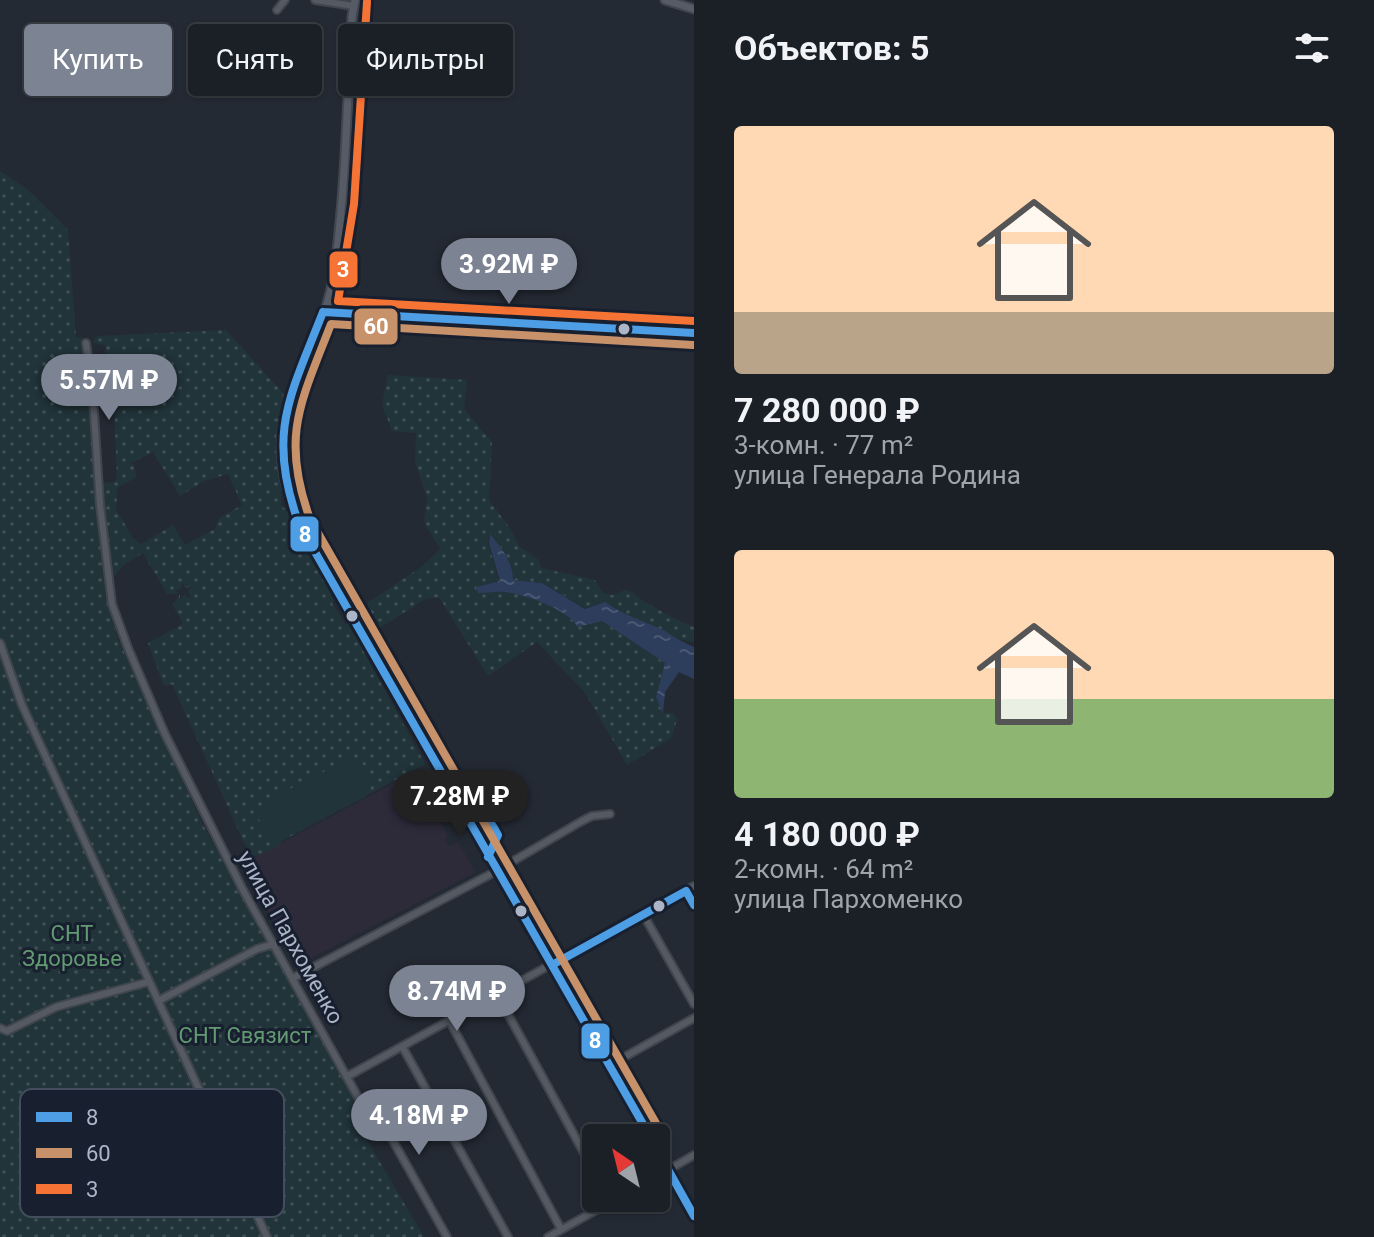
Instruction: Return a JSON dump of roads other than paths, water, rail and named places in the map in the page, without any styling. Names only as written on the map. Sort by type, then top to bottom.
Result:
[{"type":"main road","points":[[665,0],[694,9]]},
{"type":"main road","points":[[355,3],[335,271],[281,427],[280,456],[289,501],[299,524],[496,871],[643,1124]]},
{"type":"main road","points":[[670,1174],[694,1216]]},
{"type":"street","points":[[277,10],[285,0]]},
{"type":"street","points":[[315,0],[355,3]]},
{"type":"street","points":[[323,312],[694,333]]},
{"type":"street","name":"улица Пархоменко","points":[[86,343],[112,604],[165,734],[205,817],[359,1099],[392,1139],[447,1237]]},
{"type":"street","points":[[0,643],[22,705],[199,1089]]},
{"type":"street","points":[[293,978],[496,871],[582,821],[592,816],[608,815]]},
{"type":"street","points":[[348,1076],[694,886]]},
{"type":"street","points":[[686,891],[694,905]]},
{"type":"street","points":[[643,914],[694,1004]]},
{"type":"street","points":[[158,1001],[257,949],[274,944]]},
{"type":"street","points":[[0,1028],[7,1031],[56,1007],[148,982]]},
{"type":"street","points":[[497,994],[582,1149]]},
{"type":"street","points":[[610,1065],[694,1018]]},
{"type":"street","points":[[449,1020],[561,1229]]},
{"type":"street","points":[[402,1046],[508,1237]]},
{"type":"street","points":[[670,1169],[694,1155]]},
{"type":"street","points":[[548,1237],[590,1212]]},
{"type":"street","points":[[258,1217],[267,1237]]},
{"type":"water","points":[[490,534],[509,561],[513,580],[542,583],[585,609],[605,602],[694,647],[694,679],[679,672],[665,692],[663,713],[656,697],[665,663],[602,621],[577,627],[565,614],[533,599],[504,592],[478,593],[476,587],[500,581],[489,543]]},
{"type":"park label","name":"СНТ Здоровье","points":[[72,946]]},
{"type":"park label","name":"СНТ Связист","points":[[245,1035]]}]
